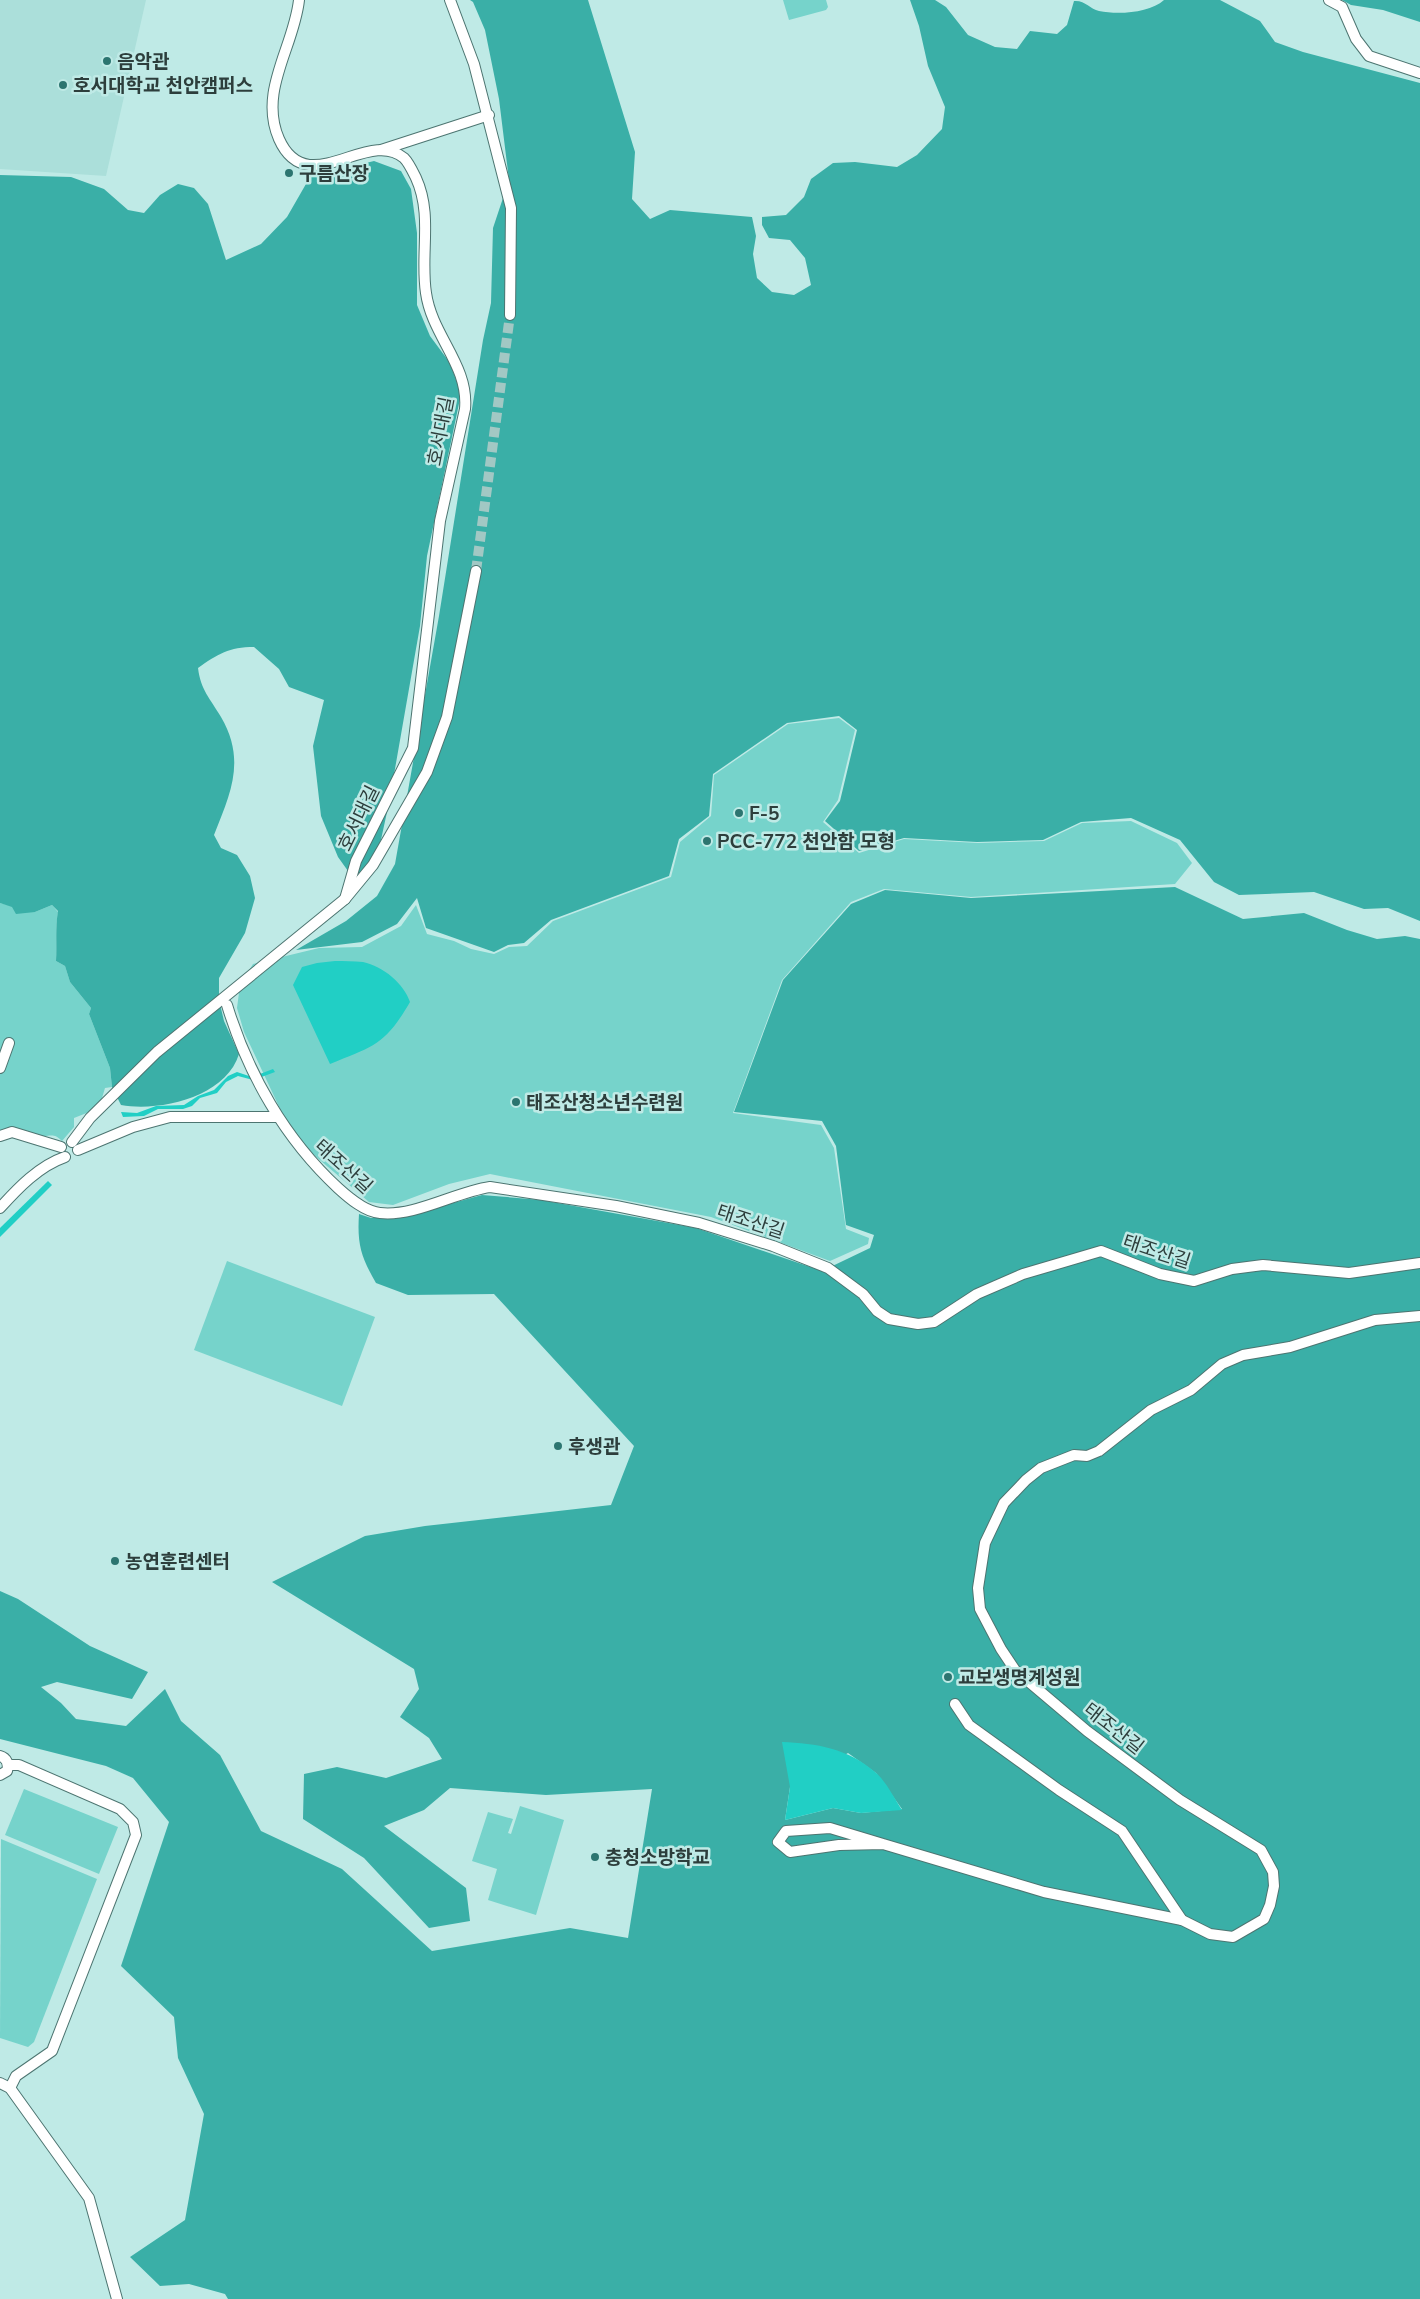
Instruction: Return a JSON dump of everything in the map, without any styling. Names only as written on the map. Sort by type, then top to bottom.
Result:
[{"type":"street","points":[[299,0],[274,85],[274,125],[279,140],[287,153],[304,164],[328,164],[380,151],[489,115]]},
{"type":"street","points":[[450,0],[474,64],[489,115],[511,208],[510,315]]},
{"type":"street","points":[[1329,0],[1342,7],[1356,40],[1369,56],[1420,73]]},
{"type":"street","name":"호서대길","points":[[345,899],[356,861],[413,748],[440,521],[465,409],[466,394],[458,365],[434,322],[425,292],[426,219],[423,193],[404,158],[380,151]]},
{"type":"street","points":[[0,1208],[40,1170],[65,1157],[74,1157],[75,1146],[90,1118],[157,1052],[345,899],[373,865],[427,772],[447,717],[476,571]]},
{"type":"street","points":[[61,1147],[64,1143],[75,1146],[170,1117],[277,1117],[235,1030],[227,1005]]},
{"type":"street","points":[[0,1068],[10,1043]]},
{"type":"street","name":"태조산길","points":[[277,1117],[300,1150],[344,1194],[365,1208],[378,1213],[396,1213],[470,1190],[490,1187],[616,1206],[699,1223],[773,1246],[828,1268],[863,1294],[877,1310],[889,1319],[902,1323],[934,1322],[977,1294],[1023,1274],[1101,1251],[1160,1274],[1194,1281],[1232,1269],[1263,1265],[1349,1273],[1420,1262]]},
{"type":"street","points":[[0,1136],[12,1132],[61,1147]]},
{"type":"street","points":[[61,1147],[62,1154],[65,1157]]},
{"type":"street","name":"태조산길","points":[[955,1704],[969,1725],[1058,1790],[1122,1831],[1182,1920],[1210,1934],[1233,1937],[1264,1919],[1272,1896],[1273,1872],[1261,1850],[1180,1800],[1088,1731],[1016,1670],[1001,1649],[980,1609],[979,1568],[985,1543],[1004,1503],[1026,1480],[1041,1468],[1074,1456],[1087,1456],[1099,1451],[1151,1410],[1191,1390],[1222,1364],[1243,1355],[1290,1347],[1375,1320],[1420,1316]]},
{"type":"street","points":[[0,1756],[6,1759],[8,1765],[7,1771],[0,1775]]},
{"type":"street","points":[[8,1765],[19,1765],[120,1809],[133,1822],[136,1835],[52,2051],[16,2076],[10,2088]]},
{"type":"street","points":[[883,1844],[839,1844],[790,1852],[778,1842],[786,1831],[830,1828],[1044,1892],[1182,1920]]},
{"type":"street","points":[[0,2084],[10,2088],[89,2198],[117,2299]]},
{"type":"shaded area","name":"호서대학교 천안캠퍼스","points":[[0,0],[146,0],[106,176],[0,169]]},
{"type":"shaded area","points":[[470,0],[588,0],[635,152],[632,199],[650,219],[670,210],[752,217],[756,236],[753,254],[757,278],[772,292],[794,295],[811,285],[805,258],[790,240],[769,238],[762,225],[762,217],[786,215],[804,197],[811,179],[833,163],[855,162],[897,167],[917,155],[942,129],[945,107],[928,66],[919,26],[910,0],[935,0],[946,7],[968,35],[995,47],[1017,49],[1030,31],[1057,34],[1067,25],[1074,1],[1081,2],[1099,11],[1115,13],[1151,8],[1164,0],[1220,0],[1260,21],[1275,42],[1303,52],[1420,83],[1420,921],[1388,908],[1364,909],[1314,892],[1239,895],[1214,882],[1180,840],[1131,818],[1081,822],[1043,840],[977,842],[904,838],[859,851],[825,821],[840,801],[857,730],[839,716],[787,723],[713,774],[709,816],[679,839],[669,876],[551,920],[524,943],[508,945],[494,952],[426,928],[417,898],[397,924],[362,942],[296,950],[346,921],[377,896],[395,864],[439,616],[483,340],[491,303],[493,228],[509,180],[499,99],[485,30],[473,2]]},
{"type":"shaded area","points":[[783,0],[826,0],[828,7],[826,10],[789,20]]},
{"type":"shaded area","points":[[1342,0],[1420,0],[1420,22],[1383,10],[1351,5]]},
{"type":"shaded area","points":[[374,161],[401,171],[411,189],[417,233],[417,305],[430,336],[450,363],[461,394],[427,556],[420,626],[389,803],[377,858],[366,875],[348,871],[338,857],[321,816],[313,746],[324,700],[289,687],[279,669],[254,647],[238,648],[224,652],[198,668],[204,689],[229,733],[233,748],[233,776],[230,790],[214,835],[221,848],[237,855],[250,876],[255,898],[245,933],[219,978],[219,1000],[224,1021],[239,1054],[232,1069],[221,1081],[206,1091],[190,1098],[154,1106],[137,1107],[121,1105],[112,1087],[110,1068],[89,1014],[91,1008],[70,982],[65,966],[56,961],[58,911],[52,905],[35,912],[16,914],[12,907],[0,903],[0,175],[71,177],[104,189],[128,210],[144,213],[160,195],[178,184],[194,188],[208,204],[226,260],[261,244],[287,217],[310,177]]},
{"type":"shaded area","points":[[839,718],[855,730],[838,800],[823,822],[859,853],[904,839],[978,843],[1044,841],[1082,823],[1131,821],[1177,843],[1192,863],[1175,884],[971,897],[884,889],[851,902],[782,980],[733,1113],[821,1125],[834,1148],[846,1229],[869,1238],[868,1244],[830,1261],[711,1217],[490,1174],[449,1184],[393,1205],[369,1202],[300,1143],[281,1111],[244,1032],[237,1008],[240,985],[253,964],[319,948],[362,947],[401,926],[416,905],[427,934],[454,941],[471,949],[494,954],[509,947],[527,946],[553,921],[671,877],[680,842],[711,816],[714,775],[788,724]]},
{"type":"shaded area","points":[[1175,887],[1243,919],[1304,913],[1347,930],[1377,939],[1405,936],[1420,939],[1420,2299],[228,2299],[225,2294],[189,2284],[160,2286],[130,2257],[185,2220],[204,2114],[178,2058],[174,2017],[121,1966],[169,1822],[133,1778],[106,1766],[0,1739],[0,1591],[18,1599],[90,1646],[148,1672],[132,1699],[57,1682],[41,1687],[61,1703],[76,1719],[126,1726],[165,1689],[181,1721],[220,1755],[261,1831],[342,1869],[432,1951],[570,1928],[628,1938],[652,1789],[546,1795],[450,1788],[424,1810],[384,1826],[466,1888],[470,1921],[429,1928],[364,1858],[303,1819],[304,1774],[337,1767],[386,1778],[442,1759],[429,1738],[400,1717],[419,1689],[414,1669],[272,1582],[365,1536],[425,1526],[611,1505],[634,1446],[494,1294],[408,1295],[376,1283],[361,1250],[359,1214],[371,1218],[398,1218],[482,1195],[541,1200],[696,1228],[822,1271],[870,1248],[874,1235],[846,1225],[836,1146],[822,1121],[734,1112],[783,980],[851,904],[885,890],[971,898]],"holes":[[[848,1753],[876,1773],[902,1809],[861,1813],[833,1808],[785,1820],[790,1787]]]},
{"type":"shaded area","points":[[0,903],[35,912],[52,905],[58,912],[56,961],[65,966],[70,982],[91,1008],[89,1014],[110,1068],[112,1087],[105,1088],[99,1108],[74,1118],[74,1127],[62,1141],[54,1136],[37,1136],[18,1130],[0,1139]]},
{"type":"shaded area","points":[[335,961],[363,962],[378,967],[398,982],[410,1002],[385,1036],[368,1048],[330,1064],[293,985],[302,967]]},
{"type":"shaded area","points":[[273,1069],[275,1072],[253,1080],[238,1076],[226,1082],[217,1093],[200,1098],[192,1106],[183,1109],[158,1109],[144,1116],[123,1117],[121,1112],[137,1113],[156,1106],[184,1105],[198,1096],[214,1090],[228,1076],[237,1072],[252,1077]]},
{"type":"shaded area","points":[[48,1181],[52,1185],[0,1237],[0,1228]]},
{"type":"shaded area","points":[[227,1261],[375,1317],[342,1406],[194,1350]]},
{"type":"shaded area","points":[[782,1742],[832,1749],[865,1764],[879,1776],[902,1810],[861,1813],[833,1808],[785,1820],[790,1787]]},
{"type":"shaded area","points":[[24,1789],[118,1827],[99,1874],[5,1835]]},
{"type":"shaded area","points":[[520,1806],[564,1820],[536,1915],[488,1900],[497,1869],[472,1861],[488,1812],[513,1819],[508,1833],[511,1834]]},
{"type":"shaded area","points":[[1,1839],[97,1879],[34,2042],[28,2047],[0,2038]]},
{"type":"tunnel","points":[[476,571],[510,315]]},
{"type":"place","name":"음악관","points":[[107,61]]},
{"type":"place","name":"호서대학교 천안캠퍼스","points":[[63,85]]},
{"type":"place","name":"구름산장","points":[[289,173]]},
{"type":"place","name":"F-5","points":[[739,813]]},
{"type":"place","name":"PCC-772 천안함 모형","points":[[707,841]]},
{"type":"place","name":"태조산청소년수련원","points":[[516,1102]]},
{"type":"place","name":"후생관","points":[[558,1446]]},
{"type":"place","name":"농연훈련센터","points":[[115,1561]]},
{"type":"place","name":"교보생명계성원","points":[[948,1677]]},
{"type":"place","name":"충청소방학교","points":[[595,1857]]}]
